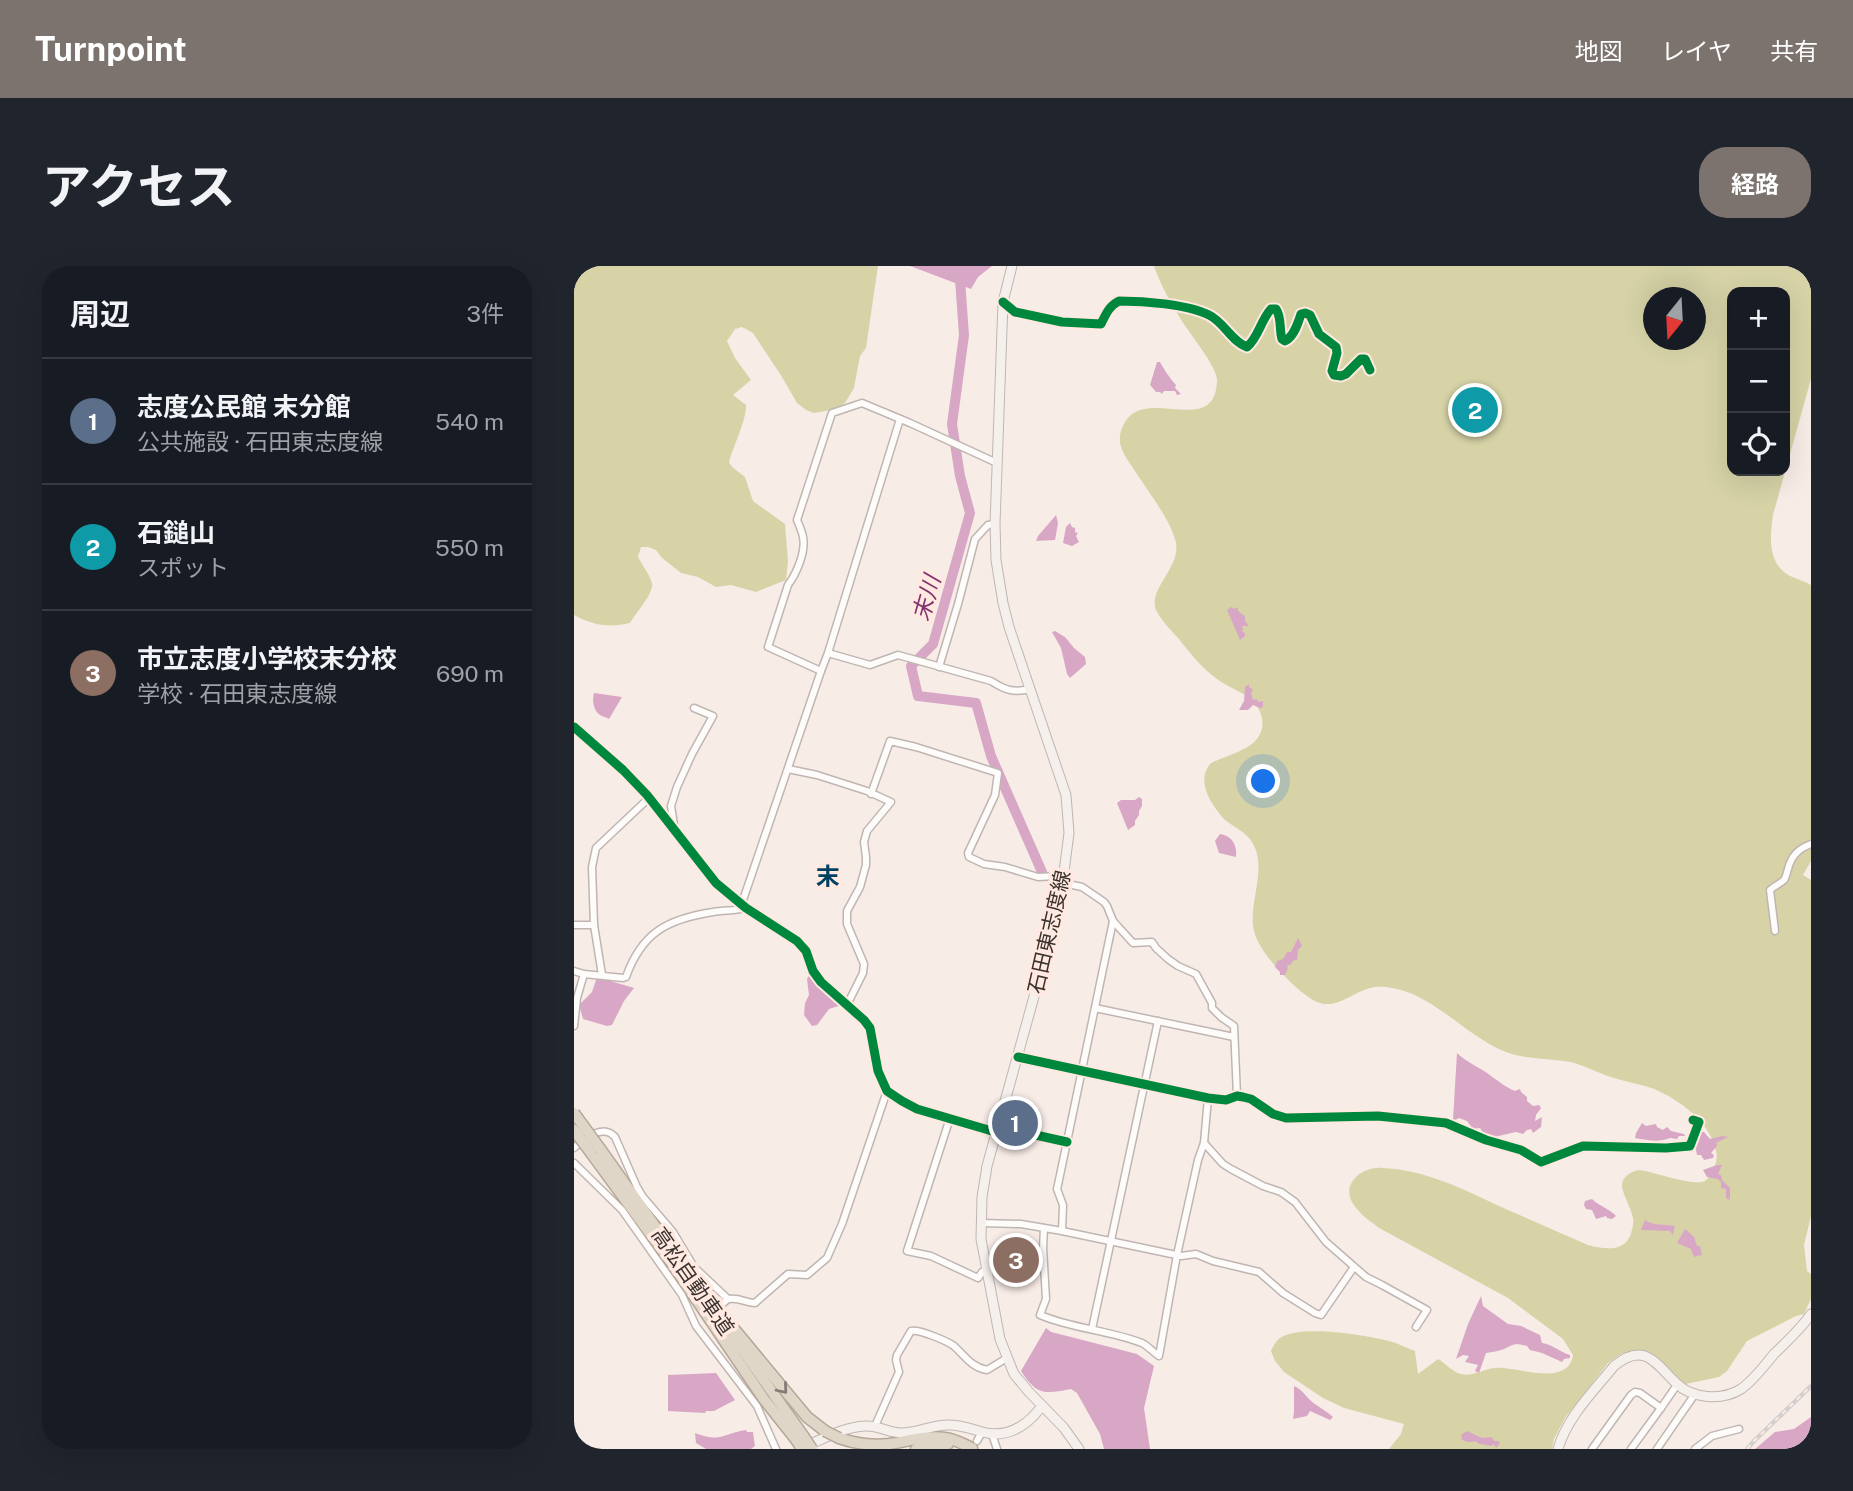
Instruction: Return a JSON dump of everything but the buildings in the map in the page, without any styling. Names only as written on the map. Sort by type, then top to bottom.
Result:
[{"type":"highway","name":"高松自動車道","points":[[574,1113],[596,1151],[738,1346],[798,1445]]},
{"type":"highway","name":"高松自動車道","points":[[574,1130],[596,1151],[678,1259],[723,1325]]},
{"type":"highway","points":[[723,1325],[738,1346],[807,1417],[839,1438],[857,1444],[872,1445],[933,1437],[974,1446]]},
{"type":"highway","name":"高松自動車道","points":[[738,1346],[763,1398],[798,1445],[812,1449]]},
{"type":"highway","points":[[916,1449],[945,1444],[974,1446]]},
{"type":"main road","name":"石田東志度線","points":[[1012,266],[1003,302],[996,560],[1009,627],[1066,796],[1069,833],[1060,903],[987,1166],[981,1223],[986,1270],[1000,1339],[1007,1358],[1014,1374],[1064,1428],[1079,1449]]},
{"type":"main road","points":[[1558,1449],[1562,1435],[1574,1416],[1614,1366],[1622,1360],[1632,1356],[1650,1358],[1677,1385],[1695,1394],[1715,1397],[1728,1395],[1751,1381],[1811,1314]]},
{"type":"main road","points":[[798,1445],[851,1427],[875,1426],[899,1433],[938,1425],[969,1427],[987,1433],[1016,1430],[1028,1422],[1042,1406]]},
{"type":"street","points":[[1003,302],[1016,312],[1062,322],[1088,324],[1101,324],[1108,310],[1119,302],[1192,310],[1209,315],[1239,344],[1247,346],[1252,344],[1271,310],[1276,309],[1279,313],[1280,335],[1285,341],[1292,336],[1301,314],[1305,313],[1310,315],[1319,334],[1336,347],[1332,372],[1334,375],[1346,374],[1361,359],[1365,359],[1370,370]]},
{"type":"street","points":[[821,671],[768,647],[788,585],[794,578],[803,550],[803,536],[797,520],[832,413],[862,403],[997,463]]},
{"type":"street","points":[[744,905],[828,653],[900,419]]},
{"type":"street","points":[[939,667],[975,539],[988,525],[995,524]]},
{"type":"street","points":[[828,653],[870,665],[898,654],[991,681],[1018,692],[1030,689]]},
{"type":"street","points":[[675,831],[671,806],[692,754],[713,716],[694,708]]},
{"type":"street","points":[[574,727],[623,770],[649,798],[716,883],[806,951],[818,979],[870,1028],[878,1071],[887,1091],[917,1109],[998,1131],[1022,1132],[1067,1142]]},
{"type":"street","points":[[871,794],[890,741],[998,773],[995,795],[968,853],[969,857],[984,864],[1038,877],[1057,876],[1082,887],[1104,902],[1113,921],[1133,943],[1152,942],[1178,966],[1196,974],[1212,1007],[1234,1026],[1237,1096]]},
{"type":"street","points":[[789,769],[817,775],[891,802],[867,831],[864,842],[866,865],[860,887],[847,911],[847,924],[864,964],[863,973],[847,1005]]},
{"type":"street","points":[[602,975],[596,959],[594,925],[592,867],[596,848],[649,798]]},
{"type":"street","points":[[1775,931],[1770,891],[1785,878],[1795,853],[1811,844]]},
{"type":"street","points":[[574,971],[626,977],[632,960],[650,935],[676,922],[744,905]]},
{"type":"street","points":[[1062,1231],[1063,1205],[1057,1189],[1113,921]]},
{"type":"street","points":[[574,925],[594,925]]},
{"type":"street","points":[[574,1026],[577,998],[584,974]]},
{"type":"street","points":[[1095,1008],[1234,1037]]},
{"type":"street","points":[[1092,1329],[1158,1021]]},
{"type":"street","points":[[1018,1057],[1208,1098],[1226,1100],[1237,1096],[1251,1099],[1273,1114],[1286,1118],[1378,1115],[1446,1123],[1486,1140],[1521,1150],[1541,1162],[1583,1146],[1667,1149],[1690,1146],[1699,1122],[1693,1120]]},
{"type":"street","points":[[574,1147],[598,1132],[610,1132],[615,1137],[643,1197],[673,1232],[694,1267],[728,1298],[741,1298],[748,1303],[755,1303],[788,1274],[807,1275],[827,1258],[845,1217],[887,1091]]},
{"type":"street","points":[[1044,1228],[1046,1299],[1040,1315],[1057,1322],[1145,1344],[1159,1356],[1177,1255],[1204,1143],[1208,1098]]},
{"type":"street","points":[[950,1118],[907,1251],[931,1256],[978,1278],[986,1270]]},
{"type":"street","points":[[1204,1143],[1231,1170],[1282,1192],[1295,1202],[1326,1242],[1366,1277],[1427,1310],[1416,1328]]},
{"type":"street","points":[[574,1163],[622,1210],[682,1295],[696,1326],[757,1406],[776,1449]]},
{"type":"street","points":[[981,1223],[1021,1224],[1177,1255],[1196,1254],[1259,1272],[1283,1293],[1315,1314],[1321,1315],[1354,1267]]},
{"type":"street","points":[[721,1306],[728,1298]]},
{"type":"street","points":[[696,1326],[704,1319]]},
{"type":"street","points":[[875,1426],[899,1372],[897,1355],[911,1331],[920,1330],[952,1344],[967,1361],[978,1368],[987,1370],[1007,1358]]},
{"type":"street","points":[[1631,1449],[1677,1385]]},
{"type":"street","points":[[1592,1449],[1635,1392],[1661,1408]]},
{"type":"street","points":[[1657,1449],[1695,1394]]},
{"type":"street","points":[[1695,1449],[1712,1436],[1739,1429]]},
{"type":"street","points":[[974,1446],[987,1433],[997,1449]]},
{"type":"shaded area","points":[[574,266],[878,266],[866,348],[860,356],[854,388],[845,403],[836,409],[814,413],[797,403],[753,333],[742,327],[735,329],[727,341],[751,380],[733,395],[746,405],[746,411],[729,462],[745,477],[753,501],[785,524],[788,561],[786,580],[756,592],[731,585],[716,587],[698,577],[681,573],[656,550],[641,547],[638,557],[650,577],[652,587],[630,623],[601,625],[574,615]]},
{"type":"shaded area","points":[[910,266],[992,266],[978,277],[971,289]]},
{"type":"shaded area","points":[[1154,266],[1811,266],[1811,379],[1790,454],[1790,287],[1727,287],[1727,476],[1784,476],[1773,515],[1772,549],[1777,564],[1783,571],[1811,585],[1811,861],[1803,875],[1811,880],[1811,1216],[1804,1245],[1807,1271],[1811,1274],[1811,1299],[1804,1314],[1747,1341],[1727,1371],[1719,1377],[1681,1385],[1633,1351],[1621,1354],[1608,1363],[1565,1418],[1552,1449],[1389,1449],[1401,1434],[1404,1424],[1344,1408],[1323,1398],[1284,1372],[1275,1361],[1271,1351],[1280,1338],[1289,1334],[1317,1331],[1379,1339],[1415,1351],[1418,1374],[1438,1359],[1455,1372],[1465,1375],[1494,1368],[1552,1373],[1562,1371],[1569,1365],[1573,1355],[1563,1339],[1508,1298],[1367,1219],[1351,1199],[1351,1184],[1357,1176],[1372,1169],[1413,1172],[1457,1187],[1588,1245],[1612,1248],[1628,1240],[1633,1226],[1632,1214],[1622,1187],[1625,1177],[1640,1170],[1690,1182],[1704,1181],[1716,1161],[1713,1140],[1692,1113],[1664,1094],[1570,1062],[1508,1053],[1489,1044],[1426,1001],[1401,990],[1375,987],[1334,1003],[1317,1002],[1292,984],[1262,948],[1254,931],[1253,919],[1258,871],[1255,849],[1249,838],[1224,819],[1214,806],[1204,777],[1211,763],[1242,750],[1257,739],[1262,718],[1252,701],[1200,665],[1157,612],[1156,595],[1174,559],[1175,539],[1163,513],[1126,457],[1120,443],[1124,424],[1139,411],[1152,408],[1194,409],[1206,406],[1214,397],[1217,381],[1213,367],[1166,292]]},
{"type":"shaded area","points":[[1157,362],[1160,362],[1181,394],[1164,391],[1162,394],[1150,385]]},
{"type":"shaded area","points":[[1056,515],[1058,523],[1055,540],[1036,541],[1038,536]]},
{"type":"shaded area","points":[[1070,523],[1078,533],[1076,536],[1079,542],[1072,546],[1063,543],[1066,527]]},
{"type":"shaded area","points":[[1238,607],[1249,626],[1242,626],[1245,636],[1240,640],[1227,610]]},
{"type":"shaded area","points":[[1055,631],[1085,657],[1086,664],[1070,678],[1061,648],[1052,632]]},
{"type":"shaded area","points":[[1249,684],[1253,690],[1253,700],[1263,701],[1263,707],[1253,705],[1248,710],[1239,710],[1244,701],[1245,687]]},
{"type":"shaded area","points":[[594,693],[622,697],[609,719],[596,710]]},
{"type":"shaded area","points":[[1139,797],[1142,799],[1142,806],[1139,815],[1135,825],[1128,830],[1117,803]]},
{"type":"shaded area","points":[[1220,834],[1233,842],[1236,857],[1219,853],[1215,841]]},
{"type":"shaded area","points":[[1298,938],[1302,946],[1298,950],[1297,960],[1287,965],[1285,975],[1280,975],[1275,967],[1277,961],[1283,959],[1287,952],[1291,952]]},
{"type":"shaded area","points":[[810,974],[845,1004],[829,1009],[817,1025],[812,1026],[804,1015],[809,995],[807,979]]},
{"type":"shaded area","points":[[597,977],[634,988],[612,1025],[583,1019],[579,1005],[592,992]]},
{"type":"shaded area","points":[[1457,1053],[1508,1088],[1515,1091],[1520,1089],[1533,1106],[1539,1105],[1541,1108],[1535,1121],[1542,1117],[1541,1127],[1533,1133],[1531,1129],[1523,1134],[1516,1132],[1494,1137],[1487,1134],[1485,1136],[1480,1128],[1473,1129],[1467,1121],[1453,1119]]},
{"type":"shaded area","points":[[1642,1123],[1646,1126],[1656,1124],[1663,1130],[1667,1127],[1685,1136],[1657,1141],[1635,1138]]},
{"type":"shaded area","points":[[1698,1132],[1704,1132],[1710,1139],[1728,1137],[1716,1143],[1717,1146],[1711,1153],[1713,1158],[1704,1160],[1701,1155],[1697,1155],[1693,1146]]},
{"type":"shaded area","points":[[1722,1165],[1718,1174],[1730,1188],[1730,1200],[1726,1198],[1726,1189],[1721,1188],[1721,1182],[1707,1177],[1703,1170]]},
{"type":"shaded area","points":[[1592,1199],[1616,1216],[1612,1219],[1606,1216],[1596,1219],[1592,1210],[1586,1209],[1584,1205],[1585,1201]]},
{"type":"shaded area","points":[[1645,1220],[1675,1226],[1673,1235],[1670,1231],[1641,1230]]},
{"type":"shaded area","points":[[1685,1229],[1694,1237],[1697,1246],[1700,1246],[1702,1255],[1694,1257],[1691,1249],[1677,1243]]},
{"type":"shaded area","points":[[1481,1296],[1483,1306],[1508,1324],[1521,1326],[1540,1335],[1542,1343],[1570,1355],[1570,1358],[1562,1362],[1530,1350],[1527,1346],[1514,1344],[1486,1353],[1479,1373],[1475,1371],[1478,1365],[1465,1362],[1469,1356],[1463,1355],[1456,1359]]},
{"type":"shaded area","points":[[1046,1328],[1051,1332],[1137,1354],[1154,1366],[1144,1408],[1150,1449],[1104,1449],[1100,1434],[1077,1393],[1071,1389],[1042,1391],[1032,1385],[1021,1371]]},
{"type":"shaded area","points":[[716,1373],[735,1400],[705,1413],[668,1411],[668,1375]]},
{"type":"shaded area","points":[[1294,1386],[1333,1417],[1330,1420],[1310,1411],[1307,1416],[1293,1419]]},
{"type":"shaded area","points":[[1811,1417],[1811,1449],[1755,1449],[1775,1432],[1794,1429]]},
{"type":"shaded area","points":[[746,1430],[753,1432],[755,1446],[751,1449],[706,1449],[696,1443],[695,1433],[716,1438]]},
{"type":"shaded area","points":[[1467,1431],[1482,1438],[1492,1437],[1500,1443],[1496,1448],[1494,1444],[1491,1446],[1462,1440],[1461,1435]]},
{"type":"waterway","name":"末川","points":[[959,266],[964,335],[952,424],[960,476],[970,513],[933,644],[911,666],[918,696],[976,703],[991,756],[1042,872]]},
{"type":"railway","points":[[1747,1449],[1811,1386]]},
{"type":"cycle path","points":[[1003,302],[1015,312],[1062,322],[1101,324],[1110,308],[1119,301],[1177,306],[1209,315],[1247,347],[1271,309],[1278,312],[1282,339],[1285,341],[1293,333],[1301,314],[1305,313],[1310,315],[1319,334],[1336,347],[1332,371],[1334,375],[1346,374],[1361,359],[1365,359],[1370,370]]},
{"type":"cycle path","points":[[574,727],[647,795],[716,883],[746,908],[797,941],[806,951],[813,971],[821,982],[870,1028],[878,1071],[887,1091],[917,1109],[992,1131],[1022,1132],[1067,1142]]},
{"type":"cycle path","points":[[1018,1057],[1208,1098],[1226,1100],[1243,1097],[1251,1099],[1273,1114],[1286,1118],[1378,1116],[1446,1123],[1486,1140],[1521,1150],[1541,1162],[1583,1146],[1690,1146],[1699,1122],[1693,1120]]},
{"type":"place","name":"石鎚山","points":[[1475,410]]},
{"type":"place","name":"志度公民館 末分館","points":[[1015,1123]]},
{"type":"place","name":"市立志度小学校末分校","points":[[1016,1260]]},
{"type":"district","name":"末","points":[[828,876]]}]
